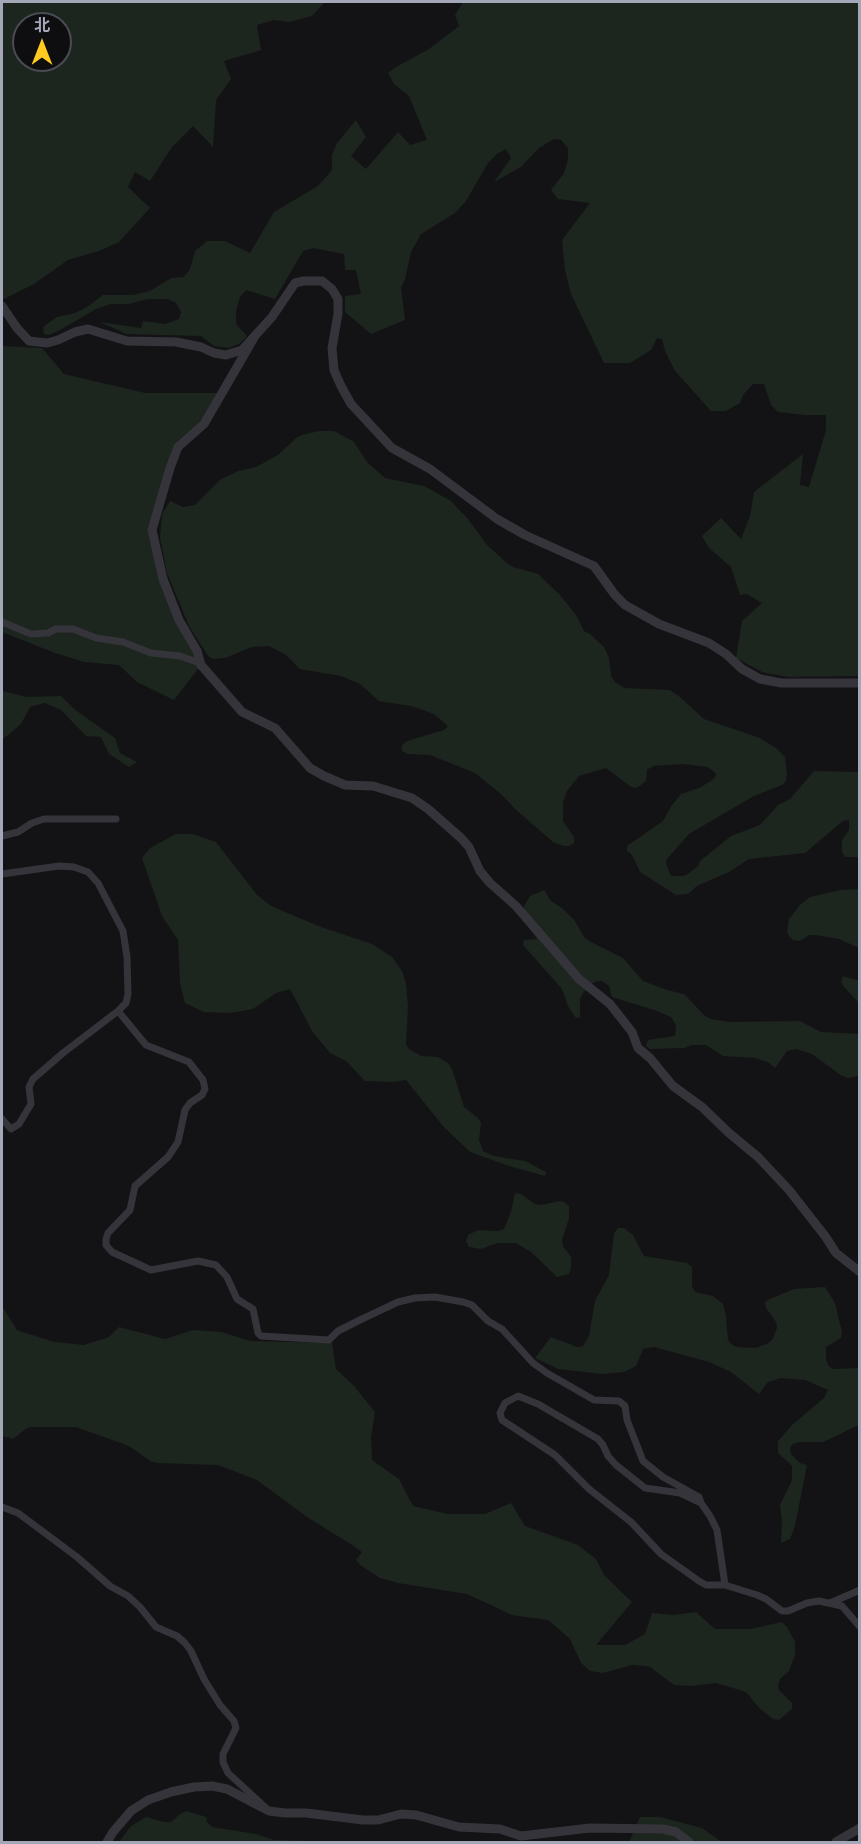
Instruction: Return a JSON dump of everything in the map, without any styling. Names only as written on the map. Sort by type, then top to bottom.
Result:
[{"type":"street","points":[[2,306],[29,341],[47,344],[88,329],[127,341],[176,342],[226,355],[242,350],[272,317],[295,283],[322,281],[332,289],[338,299],[338,314],[332,348],[334,370],[351,404],[392,448],[430,469],[497,519],[525,535],[594,566],[625,605],[659,624],[709,643],[726,654],[742,669],[760,679],[780,683],[860,683]]},
{"type":"street","points":[[201,665],[197,651],[178,620],[163,579],[152,530],[178,447],[204,424],[255,336]]},
{"type":"street","points":[[2,622],[31,634],[48,633],[56,629],[73,629],[96,638],[123,642],[151,653],[180,656],[197,662],[242,712],[275,728],[310,768],[345,785],[373,786],[412,798],[428,809],[461,838],[480,871],[490,883],[516,906],[579,979],[610,1004],[632,1032],[639,1048],[673,1086],[702,1107],[758,1157],[789,1190],[836,1253],[860,1272]]},
{"type":"street","points":[[2,836],[18,832],[44,819],[116,819]]},
{"type":"street","points":[[2,874],[59,866],[74,867],[88,872],[98,883],[123,931],[127,957],[128,994],[126,1003],[118,1011],[33,1079],[30,1087],[31,1104],[19,1124],[11,1129],[2,1119]]},
{"type":"street","points":[[118,1011],[146,1045],[189,1062],[203,1080],[205,1089],[202,1095],[190,1103],[185,1110],[178,1142],[168,1157],[135,1186],[130,1210],[108,1233],[106,1245],[112,1252],[151,1270],[198,1261],[216,1264],[227,1277],[237,1299],[253,1309],[258,1333],[261,1336],[329,1340],[338,1331],[370,1315],[398,1302],[415,1298],[435,1297],[472,1305],[488,1321],[502,1329],[533,1363],[547,1373],[594,1400],[620,1401],[625,1406],[627,1420],[643,1461],[663,1478],[699,1497],[710,1516],[717,1530],[725,1585]]},
{"type":"street","points":[[701,1503],[680,1493],[645,1488],[616,1465],[598,1439],[538,1404],[518,1396],[505,1403],[500,1413],[502,1420],[560,1459],[589,1490],[631,1522],[661,1554],[706,1585],[725,1585],[766,1599],[782,1611],[789,1611],[807,1603],[819,1601],[842,1606],[860,1628]]},
{"type":"street","points":[[2,1507],[18,1513],[77,1557],[111,1586],[128,1596],[156,1627],[177,1636],[185,1643],[215,1696],[234,1721],[236,1728],[223,1754],[223,1762],[228,1773],[269,1811]]},
{"type":"street","points":[[830,1603],[860,1590]]},
{"type":"street","points":[[107,1842],[131,1811],[148,1800],[171,1792],[212,1786],[227,1790],[269,1811],[363,1820],[378,1820],[401,1814],[416,1815],[459,1827],[500,1829],[521,1836],[590,1828],[663,1829],[676,1832],[689,1842]]},
{"type":"street","points":[[836,1842],[860,1828]]},
{"type":"shaded area","points":[[2,2],[325,2],[312,16],[289,22],[274,20],[257,25],[261,50],[224,61],[231,79],[216,100],[213,147],[193,126],[172,147],[150,181],[135,172],[128,187],[150,208],[119,242],[99,251],[68,260],[34,284],[2,300]]},
{"type":"shaded area","points":[[463,2],[859,2],[859,676],[788,677],[762,672],[736,658],[742,621],[762,603],[747,594],[740,595],[731,567],[709,548],[702,536],[721,518],[741,539],[750,516],[754,492],[803,454],[800,485],[809,487],[826,430],[826,415],[778,412],[771,405],[764,384],[753,384],[743,395],[740,403],[726,411],[711,411],[675,371],[662,339],[657,338],[651,350],[630,363],[604,363],[571,294],[565,270],[562,240],[590,203],[558,199],[551,190],[564,173],[568,160],[568,148],[561,140],[554,139],[539,148],[521,167],[494,182],[511,158],[506,149],[488,163],[466,201],[455,213],[421,234],[411,252],[401,288],[405,320],[371,334],[345,312],[345,296],[361,294],[356,270],[345,270],[344,254],[313,248],[303,251],[275,299],[246,290],[240,297],[236,311],[236,324],[247,336],[239,344],[229,348],[214,346],[201,336],[126,334],[100,322],[141,328],[143,321],[165,324],[179,319],[181,312],[176,303],[168,299],[111,304],[96,309],[49,335],[44,334],[43,327],[57,317],[75,313],[103,295],[133,295],[150,291],[171,278],[184,277],[190,269],[195,251],[207,241],[225,241],[250,253],[274,212],[318,186],[332,170],[332,155],[337,143],[356,120],[366,137],[351,156],[366,169],[398,132],[410,145],[427,140],[409,96],[394,84],[388,73],[429,49],[459,26],[455,15]]},
{"type":"shaded area","points":[[3,346],[42,348],[64,374],[145,393],[221,393],[204,424],[178,447],[152,530],[159,560],[201,665],[174,700],[137,682],[119,665],[84,662],[2,632]]},
{"type":"shaded area","points":[[319,431],[334,431],[354,442],[367,462],[385,478],[424,486],[451,501],[487,545],[507,563],[538,574],[560,595],[576,615],[584,631],[604,647],[609,658],[611,676],[615,682],[625,688],[670,690],[704,719],[760,738],[785,757],[786,781],[782,785],[754,796],[689,834],[667,859],[666,864],[671,876],[688,874],[731,836],[760,825],[778,805],[790,799],[814,771],[859,772],[859,857],[845,857],[842,852],[842,840],[849,830],[849,820],[843,821],[805,853],[749,859],[729,872],[697,886],[688,894],[676,895],[640,872],[632,855],[627,851],[627,846],[663,821],[681,794],[699,788],[714,779],[716,774],[707,767],[683,764],[653,766],[647,770],[646,781],[637,788],[631,787],[606,768],[579,776],[567,791],[563,802],[563,821],[574,837],[574,843],[564,846],[553,842],[475,773],[430,755],[408,754],[402,751],[402,745],[407,741],[444,730],[448,726],[434,714],[411,706],[379,701],[360,684],[341,676],[300,669],[286,655],[269,646],[252,647],[225,658],[213,659],[208,656],[189,626],[167,573],[160,538],[162,514],[170,501],[183,507],[195,505],[221,479],[238,471],[256,467],[278,455],[296,438]]},
{"type":"shaded area","points":[[2,691],[27,697],[61,696],[74,709],[115,738],[120,753],[137,762],[129,767],[109,754],[101,737],[86,736],[61,710],[45,703],[30,707],[21,724],[2,740]]},
{"type":"shaded area","points":[[176,834],[193,834],[216,842],[257,895],[271,906],[321,927],[372,944],[392,957],[402,971],[406,983],[408,1006],[406,1044],[409,1049],[421,1056],[438,1057],[448,1063],[464,1107],[481,1123],[479,1140],[483,1151],[494,1156],[525,1161],[546,1172],[545,1176],[470,1152],[443,1126],[406,1080],[365,1081],[346,1061],[330,1053],[312,1031],[290,989],[276,993],[253,1009],[230,1013],[204,1012],[185,1003],[180,983],[178,940],[162,916],[142,858],[150,848]]},
{"type":"shaded area","points":[[859,889],[859,948],[839,939],[816,935],[809,935],[800,941],[793,940],[789,936],[787,931],[789,919],[810,897],[840,890]]},
{"type":"shaded area","points":[[544,890],[551,901],[575,921],[584,937],[589,941],[623,958],[643,981],[684,994],[705,1016],[711,1019],[730,1022],[800,1021],[821,1032],[859,1034],[859,1076],[848,1078],[842,1076],[812,1054],[796,1049],[787,1051],[775,1068],[768,1062],[755,1058],[723,1056],[706,1045],[650,1049],[646,1046],[648,1040],[675,1036],[676,1025],[671,1017],[612,997],[609,986],[602,981],[594,982],[583,993],[580,998],[580,1017],[575,1017],[562,989],[523,945],[524,940],[537,939],[527,925],[524,906],[530,896]]},
{"type":"shaded area","points":[[843,976],[859,981],[859,1003],[844,987],[841,981]]},
{"type":"shaded area","points":[[515,1193],[521,1194],[535,1204],[559,1201],[569,1206],[569,1218],[562,1240],[563,1246],[571,1257],[569,1274],[557,1277],[531,1252],[516,1243],[498,1243],[481,1249],[469,1247],[466,1241],[468,1235],[479,1230],[504,1229]]},
{"type":"shaded area","points":[[618,1228],[624,1228],[633,1235],[644,1256],[687,1263],[692,1267],[692,1286],[695,1292],[713,1296],[723,1304],[728,1340],[737,1347],[755,1348],[772,1340],[777,1328],[776,1322],[766,1308],[765,1302],[770,1299],[794,1289],[825,1287],[835,1303],[842,1332],[841,1338],[826,1347],[826,1359],[832,1369],[859,1368],[859,1425],[823,1442],[799,1442],[790,1448],[791,1454],[800,1463],[807,1465],[795,1526],[790,1539],[781,1543],[780,1505],[792,1480],[792,1466],[778,1453],[778,1441],[792,1425],[824,1398],[828,1390],[805,1380],[781,1378],[768,1382],[759,1394],[731,1372],[709,1362],[654,1347],[643,1349],[636,1366],[624,1372],[602,1374],[558,1369],[535,1358],[551,1337],[577,1347],[583,1346],[589,1336],[595,1301],[609,1275],[614,1233]]},
{"type":"shaded area","points":[[2,1306],[17,1330],[54,1342],[84,1345],[109,1337],[119,1327],[165,1339],[193,1330],[221,1332],[251,1341],[332,1343],[336,1369],[354,1386],[375,1412],[371,1437],[372,1460],[399,1479],[413,1506],[448,1514],[485,1514],[511,1503],[525,1526],[578,1545],[596,1559],[604,1575],[632,1602],[596,1645],[625,1645],[645,1634],[652,1613],[673,1615],[696,1612],[715,1629],[750,1629],[782,1622],[795,1642],[795,1655],[789,1671],[780,1679],[778,1685],[779,1690],[792,1703],[792,1709],[779,1720],[773,1719],[743,1691],[716,1683],[691,1686],[674,1685],[650,1667],[645,1666],[632,1665],[603,1673],[590,1671],[581,1663],[570,1639],[548,1620],[512,1615],[467,1594],[380,1578],[360,1565],[356,1560],[362,1552],[352,1545],[307,1517],[257,1480],[218,1465],[157,1463],[150,1461],[129,1446],[76,1427],[32,1427],[27,1428],[13,1439],[2,1436]]},
{"type":"shaded area","points":[[186,1811],[206,1817],[212,1827],[256,1834],[274,1840],[342,1842],[119,1842],[131,1826],[146,1817],[171,1822]]},
{"type":"shaded area","points":[[640,1817],[660,1817],[702,1828],[722,1842],[629,1842]]}]
